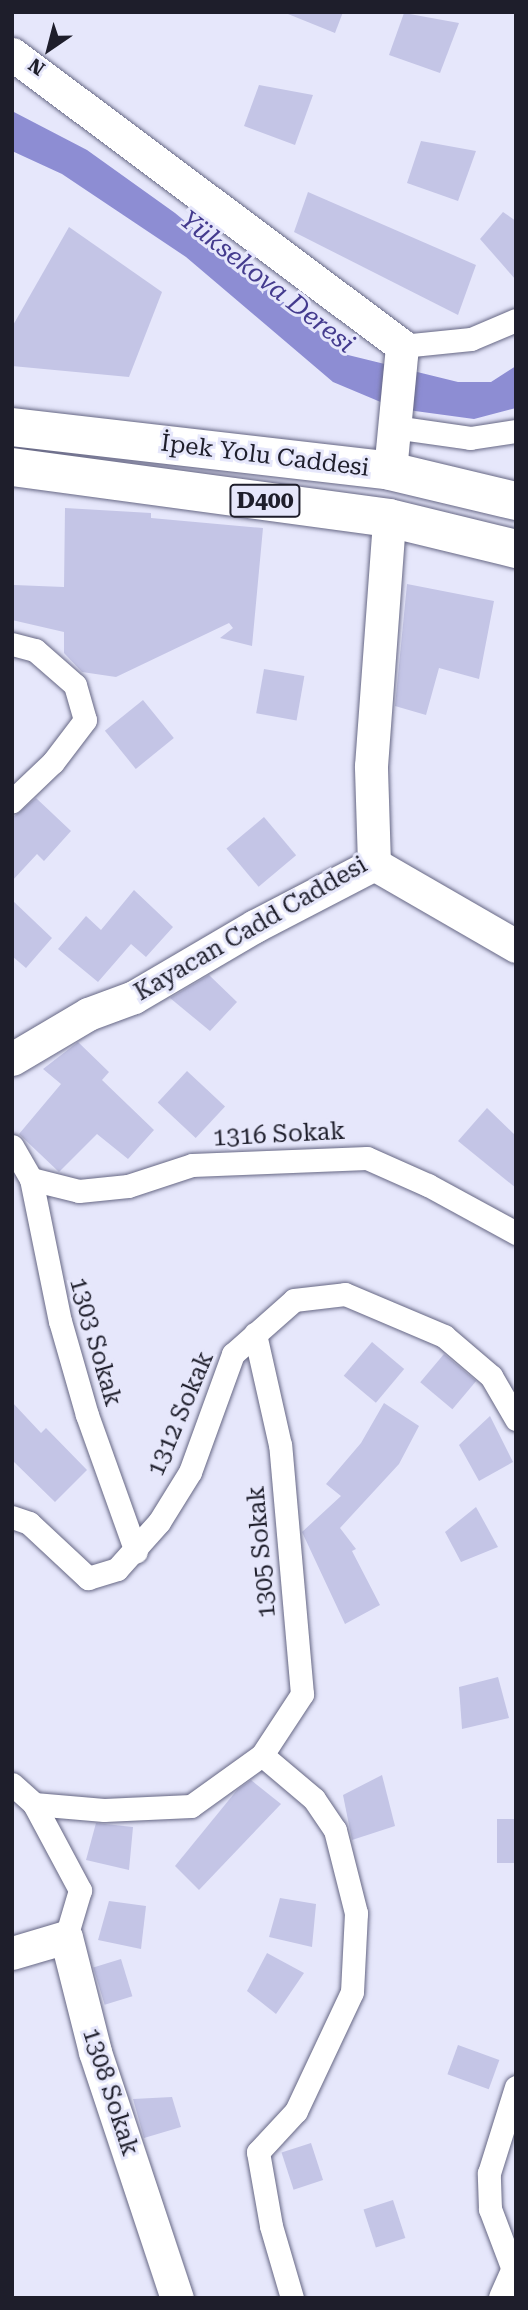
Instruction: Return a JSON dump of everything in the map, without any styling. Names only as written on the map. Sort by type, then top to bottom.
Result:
[{"type":"highway","name":"İpek Yolu Caddesi","points":[[12,427],[390,471],[516,501]]},
{"type":"highway","name":"İpek Yolu Caddesi","points":[[12,467],[389,518],[516,549]]},
{"type":"street","points":[[12,54],[402,355]]},
{"type":"street","points":[[402,355],[471,339],[516,320]]},
{"type":"street","points":[[390,471],[402,355]]},
{"type":"street","points":[[395,420],[470,438],[516,430]]},
{"type":"street","name":"Kayacan Cadd Caddesi","points":[[12,1059],[88,1014],[134,997],[255,926],[374,864],[372,766],[389,518]]},
{"type":"street","points":[[12,644],[35,650],[75,685],[85,720],[52,762],[12,801]]},
{"type":"street","points":[[374,864],[516,946]]},
{"type":"street","name":"1303 Sokak","points":[[12,1146],[31,1180],[60,1321],[87,1415],[136,1552]]},
{"type":"street","name":"1316 Sokak","points":[[31,1180],[79,1191],[128,1186],[192,1165],[367,1157],[428,1185],[516,1233]]},
{"type":"street","name":"1312 Sokak","points":[[12,1517],[29,1523],[88,1578],[117,1569],[136,1552],[190,1472],[233,1354],[294,1300],[345,1294],[444,1336],[491,1376],[516,1419]]},
{"type":"street","name":"1305 Sokak","points":[[255,1334],[279,1445],[302,1694],[262,1755]]},
{"type":"street","points":[[34,1804],[104,1810],[191,1805],[262,1755],[314,1799],[335,1830],[356,1913],[352,1992],[296,2111],[258,2152],[271,2226],[292,2298]]},
{"type":"street","points":[[12,1784],[34,1804],[80,1890],[66,1937],[12,1953]]},
{"type":"street","name":"1308 Sokak","points":[[66,1937],[95,2052],[177,2298]]},
{"type":"street","points":[[512,2282],[490,2209],[489,2173],[516,2087]]},
{"type":"water","points":[[12,111],[87,150],[175,213],[348,355],[458,382],[491,382],[516,366],[516,408],[474,419],[415,411],[383,403],[333,382],[186,257],[62,174],[12,151]]},
{"type":"building","points":[[283,12],[343,12],[335,33]]},
{"type":"building","points":[[404,13],[459,23],[440,73],[389,55]]},
{"type":"building","points":[[259,85],[313,95],[295,145],[244,126]]},
{"type":"building","points":[[421,141],[476,151],[458,201],[407,183]]},
{"type":"building","points":[[308,192],[476,265],[458,315],[294,232]]},
{"type":"building","points":[[503,212],[516,221],[516,280],[480,239]]},
{"type":"building","points":[[69,227],[162,292],[129,377],[12,366],[12,327]]},
{"type":"building","points":[[65,508],[151,513],[151,518],[263,528],[252,646],[220,638],[233,628],[229,623],[116,677],[82,672],[64,653],[64,632],[12,620],[14,585],[64,587]]},
{"type":"building","points":[[407,584],[494,601],[479,679],[439,668],[426,715],[395,706]]},
{"type":"building","points":[[264,669],[304,676],[297,720],[256,713]]},
{"type":"building","points":[[143,700],[174,738],[136,769],[105,731]]},
{"type":"building","points":[[36,798],[71,831],[44,861],[37,854],[12,881],[12,818]]},
{"type":"building","points":[[264,817],[296,855],[259,887],[226,848]]},
{"type":"building","points":[[134,890],[173,927],[146,957],[131,944],[98,982],[58,949],[86,916],[101,930]]},
{"type":"building","points":[[12,900],[52,938],[26,968],[12,956]]},
{"type":"building","points":[[209,975],[237,1002],[210,1031],[170,998]]},
{"type":"building","points":[[78,1042],[109,1072],[102,1080],[154,1130],[128,1159],[97,1134],[59,1172],[19,1134],[61,1084],[43,1069]]},
{"type":"building","points":[[187,1071],[225,1106],[196,1138],[158,1102]]},
{"type":"building","points":[[487,1108],[516,1136],[516,1188],[458,1141]]},
{"type":"building","points":[[372,1342],[404,1369],[376,1403],[344,1376]]},
{"type":"building","points":[[444,1354],[476,1381],[452,1409],[420,1382]]},
{"type":"building","points":[[12,1402],[41,1433],[46,1428],[87,1470],[55,1502],[12,1460]]},
{"type":"building","points":[[384,1403],[419,1426],[399,1464],[340,1528],[356,1549],[352,1551],[380,1605],[345,1624],[302,1532],[341,1496],[326,1484],[361,1443]]},
{"type":"building","points":[[490,1416],[513,1462],[479,1481],[459,1445]]},
{"type":"building","points":[[476,1507],[498,1547],[461,1562],[445,1532]]},
{"type":"building","points":[[498,1677],[509,1718],[462,1729],[459,1687]]},
{"type":"building","points":[[382,1775],[395,1826],[352,1840],[343,1795]]},
{"type":"building","points":[[251,1780],[281,1804],[199,1890],[175,1866],[237,1790]]},
{"type":"building","points":[[497,1819],[516,1819],[516,1863],[497,1863]]},
{"type":"building","points":[[96,1823],[133,1827],[129,1870],[86,1860]]},
{"type":"building","points":[[280,1898],[316,1904],[312,1947],[269,1937]]},
{"type":"building","points":[[109,1901],[146,1906],[141,1949],[98,1940]]},
{"type":"building","points":[[267,1953],[304,1973],[276,2014],[247,1991]]},
{"type":"building","points":[[121,1959],[132,1996],[105,2005],[93,1967]]},
{"type":"building","points":[[458,2045],[499,2060],[489,2089],[447,2074]]},
{"type":"building","points":[[172,2097],[181,2127],[144,2138],[133,2099]]},
{"type":"building","points":[[311,2143],[323,2180],[294,2190],[282,2153]]},
{"type":"building","points":[[393,2200],[405,2238],[376,2248],[364,2210]]},
{"type":"water label","name":"Yüksekova Deresi","points":[[267,282]]}]
